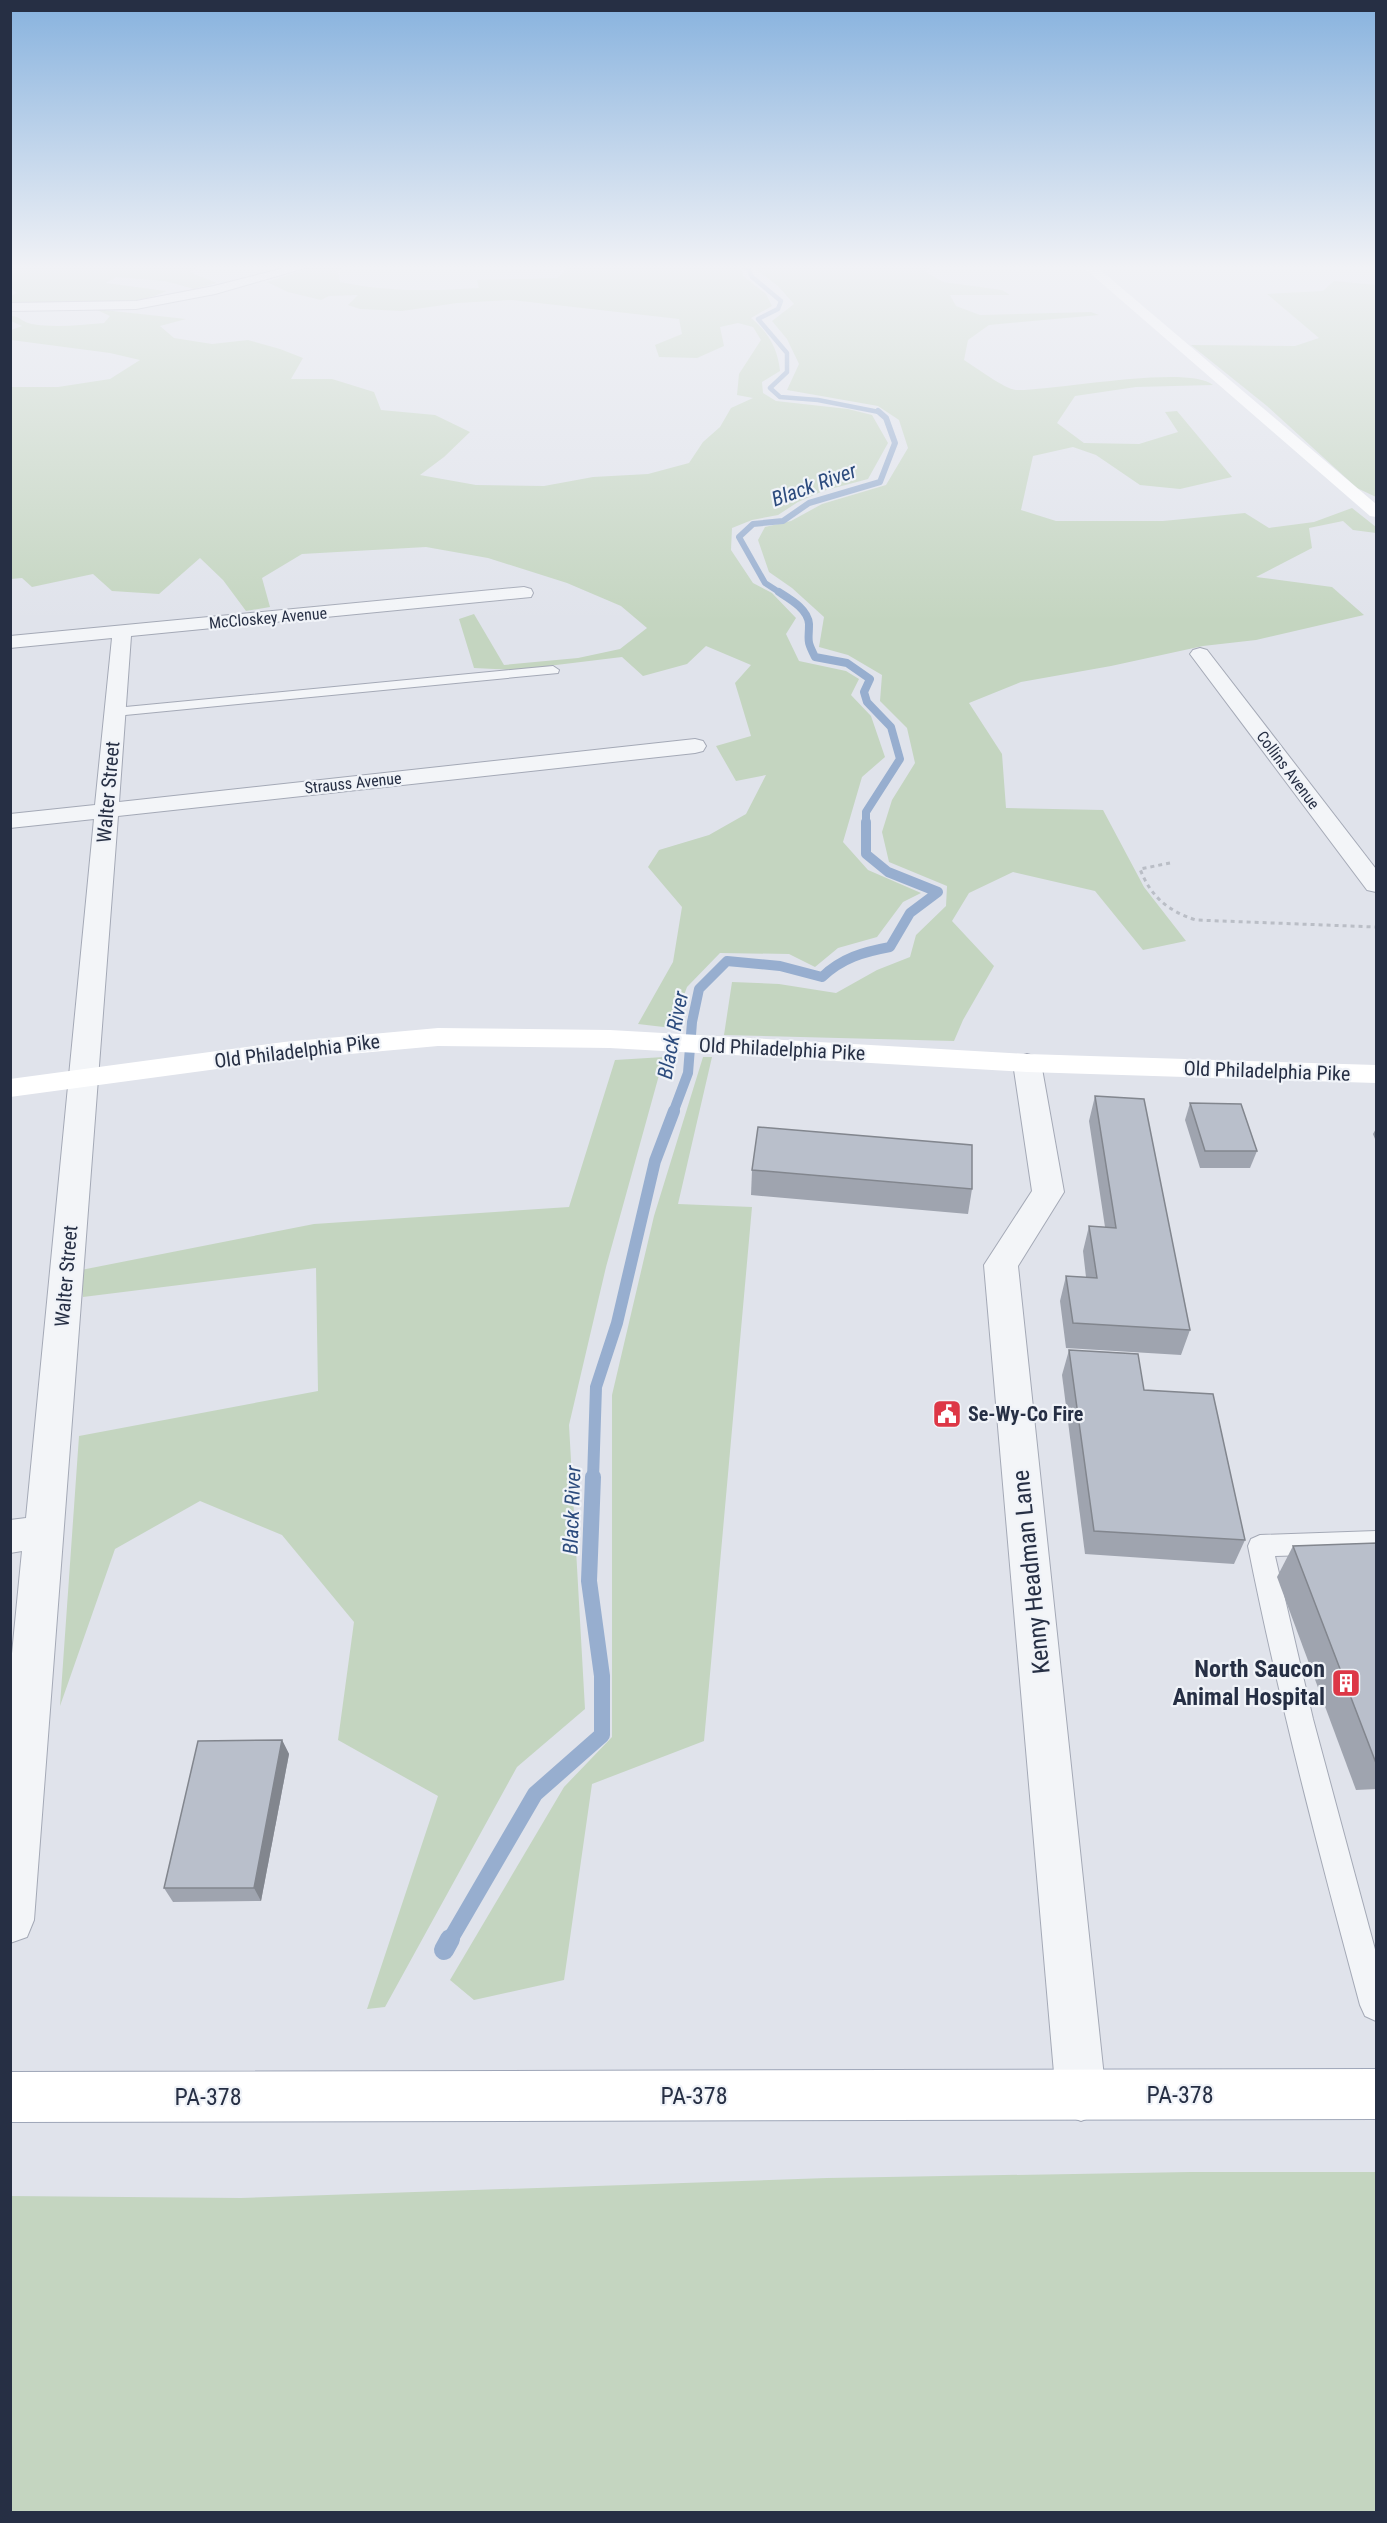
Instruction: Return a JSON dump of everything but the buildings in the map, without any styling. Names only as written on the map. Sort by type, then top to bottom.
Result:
[{"type":"street","points":[[1227,385],[1377,512]]},
{"type":"street","name":"McCloskey Avenue","points":[[10,642],[525,593]]},
{"type":"street","name":"Walter Street","points":[[10,1920],[28,1534],[83,1077],[122,632]]},
{"type":"street","name":"Collins Avenue","points":[[1200,654],[1377,885]]},
{"type":"street","name":"Strauss Avenue","points":[[10,821],[695,747]]},
{"type":"street","name":"Old Philadelphia Pike","points":[[10,1088],[341,1044],[428,1037],[610,1039],[1027,1063],[1377,1074]]},
{"type":"street","name":"Kenny Headman Lane","points":[[1027,1063],[1048,1192],[1001,1265],[1081,2096]]},
{"type":"street","name":"PA-378","points":[[10,2097],[1377,2094]]},
{"type":"lane","points":[[115,712],[554,670]]},
{"type":"lane","points":[[1377,1542],[1260,1546],[1279,1641],[1344,1891],[1377,2005]]},
{"type":"path","points":[[1170,863],[1140,868],[1144,881],[1157,899],[1176,915],[1196,920],[1377,927]]},
{"type":"green space","points":[[73,385],[351,385],[374,392],[381,410],[435,415],[470,432],[444,457],[420,475],[476,485],[544,486],[593,477],[648,474],[689,463],[703,442],[720,427],[731,408],[753,398],[737,395],[738,385],[762,385],[763,393],[776,401],[848,409],[872,415],[888,443],[868,479],[823,491],[798,502],[778,515],[752,520],[732,528],[731,550],[753,583],[772,593],[796,618],[786,634],[799,661],[846,671],[859,679],[851,695],[871,716],[885,757],[862,777],[843,842],[868,870],[921,893],[903,902],[877,937],[838,948],[815,967],[789,954],[720,953],[687,987],[672,1028],[638,1024],[673,962],[682,907],[648,867],[659,850],[709,835],[746,814],[766,775],[736,781],[716,746],[751,736],[735,683],[751,665],[706,646],[687,664],[643,676],[622,657],[515,670],[474,668],[459,619],[474,614],[504,665],[578,658],[620,649],[647,628],[621,606],[567,583],[488,558],[426,547],[302,554],[262,578],[270,607],[246,611],[223,580],[200,558],[159,594],[112,591],[93,574],[32,587],[22,578],[11,579],[11,387]]},
{"type":"green space","points":[[789,385],[1003,385],[1016,390],[1074,385],[1212,385],[1136,387],[1075,396],[1057,423],[1084,443],[1139,444],[1178,432],[1165,412],[1177,411],[1232,477],[1180,489],[1140,485],[1096,455],[1073,447],[1033,456],[1021,510],[1056,521],[1163,521],[1245,513],[1269,528],[1314,522],[1352,508],[1376,527],[1376,533],[1353,530],[1343,521],[1309,528],[1312,548],[1256,577],[1332,587],[1364,615],[1256,640],[1203,646],[1021,682],[969,703],[1002,754],[1006,808],[1103,810],[1144,887],[1186,941],[1143,950],[1095,891],[1013,872],[969,893],[952,921],[994,966],[963,1020],[954,1041],[724,1035],[732,982],[779,984],[836,993],[877,970],[910,957],[916,935],[946,906],[947,886],[889,862],[882,832],[892,800],[915,763],[907,728],[880,701],[882,675],[848,655],[819,647],[824,617],[792,588],[769,572],[758,540],[765,527],[791,521],[822,504],[886,485],[908,448],[899,420],[878,406],[787,390]]},
{"type":"green space","points":[[1241,385],[1376,385],[1376,497],[1357,488]]},
{"type":"green space","points":[[664,1057],[606,1267],[569,1425],[585,1709],[517,1767],[385,2007],[367,2009],[438,1796],[338,1740],[354,1622],[282,1535],[200,1501],[115,1549],[60,1706],[79,1436],[318,1391],[316,1268],[83,1297],[81,1270],[314,1224],[569,1207],[615,1060]]},
{"type":"green space","points":[[703,1057],[712,1057],[678,1204],[752,1207],[704,1741],[592,1784],[564,1980],[474,2000],[450,1980],[564,1787],[612,1737],[612,1395],[654,1216]]},
{"type":"green space","points":[[1190,2172],[1376,2172],[1376,2512],[11,2512],[11,2196],[241,2198],[827,2178]]},
{"type":"waterway","name":"Black River","points":[[773,385],[770,388],[780,397],[818,400],[879,412]]},
{"type":"waterway","name":"Black River","points":[[781,593],[765,583],[739,537],[753,524],[783,521],[809,503],[880,482],[895,443],[886,418],[878,411]]},
{"type":"waterway","name":"Black River","points":[[673,1113],[688,1073],[692,1022],[699,989],[727,961],[780,966],[822,977],[837,965],[853,957],[890,947],[910,913],[938,892],[888,872],[866,854],[866,812],[900,759],[891,727],[867,702],[864,692],[870,679],[847,663],[815,657],[809,643],[808,619],[798,605],[781,593]]},
{"type":"waterway","name":"Black River","points":[[593,1479],[596,1387],[617,1323],[655,1161],[674,1111]]},
{"type":"waterway","name":"Black River","points":[[450,1940],[535,1794],[602,1735],[602,1676],[589,1581],[593,1477]]},
{"type":"waterway","name":"Black River","points":[[444,1950],[450,1939]]},
{"type":"place","name":"Se-Wy-Co Fire","points":[[947,1414]]},
{"type":"place","name":"North Saucon Animal Hospital","points":[[1346,1683]]}]
